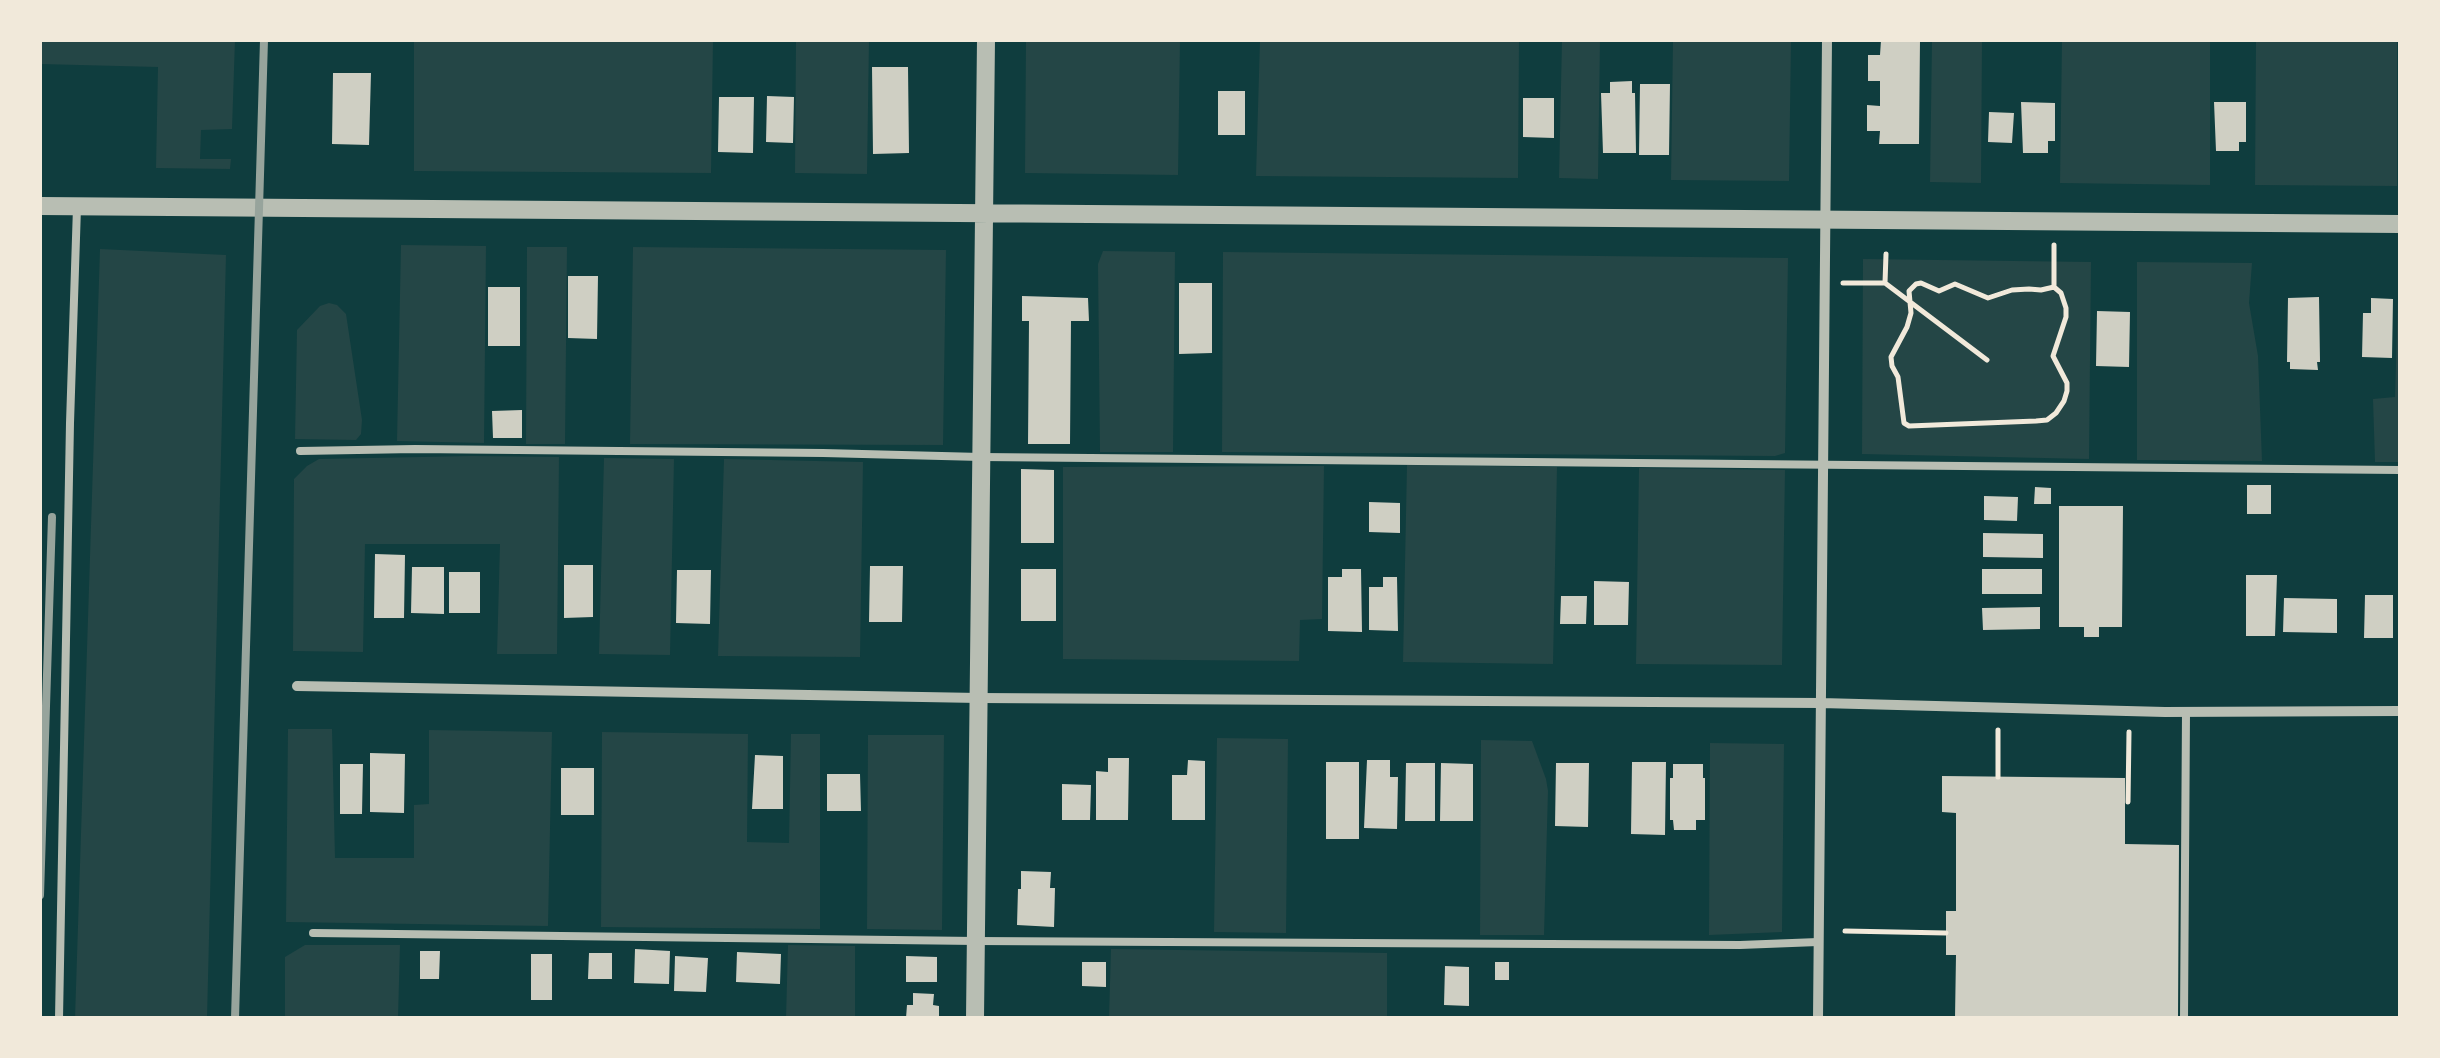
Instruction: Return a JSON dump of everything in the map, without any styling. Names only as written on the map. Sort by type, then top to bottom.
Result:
[{"type":"street","points":[[976,1018],[986,40]]},
{"type":"street","points":[[1818,1018],[1827,40]]},
{"type":"street","points":[[40,206],[2400,224]]},
{"type":"street","points":[[297,686],[979,698],[1821,703],[2186,712],[2400,712]]},
{"type":"lane","points":[[59,1018],[77,207]]},
{"type":"lane","points":[[300,451],[415,449],[2400,470]]},
{"type":"lane","points":[[2184,1018],[2186,712]]},
{"type":"lane","points":[[313,933],[1740,945],[1818,942]]},
{"type":"path","points":[[2054,222],[2054,286],[2061,292],[2066,317],[2053,356],[2067,383],[2064,401],[2056,413],[2047,420],[1909,426],[1904,423],[1898,377],[1891,357],[1907,327],[1911,313],[1909,291],[1916,284],[1939,291],[1955,284],[1988,298],[2012,290],[2054,286]]},
{"type":"path","points":[[1885,283],[1886,254]]},
{"type":"path","points":[[1825,283],[1885,283],[1986,360]]},
{"type":"path","points":[[1998,730],[1998,777]]},
{"type":"path","points":[[2128,802],[2129,732]]},
{"type":"path","points":[[1844,931],[1946,933]]},
{"type":"shaded area","points":[[40,40],[235,40],[232,129],[201,130],[200,159],[231,159],[230,169],[156,168],[158,67],[40,64]]},
{"type":"shaded area","points":[[414,40],[713,40],[711,173],[414,171]]},
{"type":"shaded area","points":[[796,40],[869,40],[867,174],[795,173]]},
{"type":"shaded area","points":[[1026,40],[1180,40],[1178,175],[1025,173]]},
{"type":"shaded area","points":[[1260,40],[1519,40],[1518,178],[1256,176]]},
{"type":"shaded area","points":[[1562,40],[1600,40],[1598,179],[1559,178]]},
{"type":"shaded area","points":[[1673,40],[1791,40],[1789,181],[1671,180]]},
{"type":"shaded area","points":[[1932,40],[1982,40],[1981,183],[1930,182]]},
{"type":"shaded area","points":[[2062,40],[2210,40],[2210,185],[2060,183]]},
{"type":"shaded area","points":[[2256,40],[2397,40],[2397,186],[2255,185]]},
{"type":"shaded area","points":[[401,245],[486,246],[484,443],[397,441]]},
{"type":"shaded area","points":[[527,247],[567,247],[565,444],[526,444]]},
{"type":"shaded area","points":[[633,247],[946,250],[943,445],[630,444]]},
{"type":"shaded area","points":[[100,249],[226,255],[207,1018],[75,1018]]},
{"type":"shaded area","points":[[1103,251],[1175,252],[1173,452],[1100,452],[1098,264]]},
{"type":"shaded area","points":[[1223,252],[1788,258],[1785,453],[1775,456],[1222,452]]},
{"type":"shaded area","points":[[1863,259],[2091,262],[2089,459],[1862,454]]},
{"type":"shaded area","points":[[2137,262],[2252,263],[2249,303],[2258,356],[2262,461],[2137,460]]},
{"type":"shaded area","points":[[2399,265],[2400,462],[2375,462],[2373,399],[2395,397]]},
{"type":"shaded area","points":[[329,303],[346,314],[361,434],[356,440],[295,439],[297,330],[320,306]]},
{"type":"shaded area","points":[[559,457],[557,654],[497,654],[500,544],[365,544],[363,652],[293,651],[294,479],[319,459]]},
{"type":"shaded area","points":[[604,458],[674,459],[670,655],[599,654]]},
{"type":"shaded area","points":[[724,459],[863,462],[860,657],[718,656]]},
{"type":"shaded area","points":[[1407,465],[1557,467],[1553,664],[1403,662]]},
{"type":"shaded area","points":[[1324,466],[1322,619],[1300,620],[1299,661],[1063,659],[1063,467]]},
{"type":"shaded area","points":[[1639,468],[1785,470],[1782,665],[1636,664]]},
{"type":"shaded area","points":[[288,729],[332,729],[335,858],[414,858],[414,805],[429,804],[429,730],[552,732],[548,926],[286,922]]},
{"type":"shaded area","points":[[602,732],[748,734],[747,842],[789,843],[791,734],[820,734],[820,929],[601,927]]},
{"type":"shaded area","points":[[868,735],[944,735],[942,930],[867,929]]},
{"type":"shaded area","points":[[1217,738],[1288,739],[1286,933],[1214,932]]},
{"type":"shaded area","points":[[1481,740],[1532,741],[1546,779],[1544,935],[1480,935]]},
{"type":"shaded area","points":[[1710,743],[1784,744],[1782,932],[1709,935]]},
{"type":"shaded area","points":[[305,945],[400,945],[398,1018],[285,1018],[285,957]]},
{"type":"shaded area","points":[[788,945],[855,946],[855,1018],[786,1018]]},
{"type":"shaded area","points":[[1111,949],[1387,953],[1387,1018],[1109,1018]]},
{"type":"building","points":[[1881,40],[1920,40],[1919,144],[1879,144],[1880,131],[1867,131],[1867,105],[1880,106],[1880,81],[1868,81],[1868,55],[1880,55]]},
{"type":"building","points":[[872,67],[908,67],[909,153],[873,154]]},
{"type":"building","points":[[333,73],[371,73],[369,145],[332,144]]},
{"type":"building","points":[[1632,81],[1636,153],[1603,153],[1601,93],[1610,93],[1610,82]]},
{"type":"building","points":[[1640,84],[1670,84],[1669,155],[1639,155]]},
{"type":"building","points":[[1218,91],[1245,91],[1245,135],[1218,135]]},
{"type":"building","points":[[767,96],[794,97],[793,143],[766,142]]},
{"type":"building","points":[[719,97],[754,97],[753,153],[718,152]]},
{"type":"building","points":[[1523,98],[1554,98],[1554,138],[1523,137]]},
{"type":"building","points":[[2021,102],[2055,103],[2055,141],[2048,141],[2048,153],[2023,153]]},
{"type":"building","points":[[2214,102],[2246,102],[2246,142],[2239,142],[2239,151],[2216,151]]},
{"type":"building","points":[[1989,112],[2014,113],[2012,143],[1988,142]]},
{"type":"building","points":[[568,276],[598,276],[597,339],[568,338]]},
{"type":"building","points":[[1179,283],[1212,283],[1212,353],[1179,354]]},
{"type":"building","points":[[488,287],[520,287],[520,346],[488,346]]},
{"type":"building","points":[[1022,296],[1088,298],[1089,321],[1071,321],[1070,444],[1028,444],[1029,321],[1022,321]]},
{"type":"building","points":[[2319,297],[2318,370],[2290,369],[2288,298]]},
{"type":"building","points":[[2371,298],[2393,299],[2392,358],[2362,357],[2363,313],[2371,313]]},
{"type":"building","points":[[2097,311],[2130,312],[2129,367],[2096,366]]},
{"type":"building","points":[[522,410],[522,438],[493,438],[492,411]]},
{"type":"building","points":[[1021,469],[1054,470],[1054,543],[1021,543]]},
{"type":"building","points":[[2247,485],[2271,485],[2271,514],[2247,514]]},
{"type":"building","points":[[2035,487],[2051,488],[2051,504],[2034,504]]},
{"type":"building","points":[[1984,496],[2018,497],[2017,521],[1984,520]]},
{"type":"building","points":[[1369,502],[1400,503],[1400,533],[1369,532]]},
{"type":"building","points":[[2059,506],[2123,506],[2122,627],[2099,627],[2099,637],[2084,637],[2084,627],[2059,627]]},
{"type":"building","points":[[1983,533],[2043,534],[2043,558],[1983,557]]},
{"type":"building","points":[[375,554],[405,555],[404,618],[374,618]]},
{"type":"building","points":[[564,565],[593,565],[593,617],[564,618]]},
{"type":"building","points":[[870,566],[903,566],[902,622],[869,622]]},
{"type":"building","points":[[412,567],[444,567],[444,614],[411,613]]},
{"type":"building","points":[[1021,569],[1056,569],[1056,621],[1021,621]]},
{"type":"building","points":[[1342,569],[1361,569],[1362,632],[1328,631],[1328,577],[1342,577]]},
{"type":"building","points":[[1982,569],[2042,569],[2042,594],[1982,594]]},
{"type":"building","points":[[677,570],[711,570],[710,624],[676,623]]},
{"type":"building","points":[[449,572],[480,572],[480,613],[449,613]]},
{"type":"building","points":[[2246,575],[2277,575],[2275,636],[2246,636]]},
{"type":"building","points":[[1383,577],[1397,577],[1398,631],[1369,630],[1369,587],[1383,587]]},
{"type":"building","points":[[1594,581],[1629,582],[1628,625],[1594,625]]},
{"type":"building","points":[[2365,595],[2393,595],[2393,638],[2364,638]]},
{"type":"building","points":[[1561,596],[1587,596],[1586,624],[1560,624]]},
{"type":"building","points":[[2284,598],[2337,599],[2337,633],[2283,632]]},
{"type":"building","points":[[2040,607],[2040,629],[1983,630],[1982,608]]},
{"type":"building","points":[[370,753],[405,754],[404,813],[370,812]]},
{"type":"building","points":[[755,755],[783,756],[783,809],[752,809]]},
{"type":"building","points":[[1108,758],[1129,758],[1128,820],[1096,820],[1096,771],[1108,772]]},
{"type":"building","points":[[1188,760],[1205,761],[1205,820],[1172,820],[1172,775],[1187,775]]},
{"type":"building","points":[[1367,760],[1390,760],[1390,777],[1398,777],[1397,829],[1364,828]]},
{"type":"building","points":[[1326,762],[1359,762],[1359,839],[1326,839]]},
{"type":"building","points":[[1632,762],[1666,762],[1665,835],[1631,834]]},
{"type":"building","points":[[1406,763],[1435,763],[1435,821],[1405,821]]},
{"type":"building","points":[[1441,763],[1473,764],[1473,821],[1440,821]]},
{"type":"building","points":[[1556,763],[1589,763],[1588,827],[1555,826]]},
{"type":"building","points":[[340,764],[363,764],[362,814],[340,814]]},
{"type":"building","points":[[1673,764],[1703,764],[1705,820],[1696,820],[1696,830],[1674,830],[1670,820]]},
{"type":"building","points":[[561,768],[594,768],[594,815],[561,815]]},
{"type":"building","points":[[827,774],[860,774],[861,811],[827,811]]},
{"type":"building","points":[[1942,776],[2125,778],[2125,844],[2179,845],[2178,1018],[1955,1018],[1956,955],[1946,955],[1946,911],[1956,911],[1956,813],[1942,812]]},
{"type":"building","points":[[1062,784],[1091,785],[1090,820],[1062,820]]},
{"type":"building","points":[[1021,871],[1051,872],[1050,888],[1055,888],[1054,927],[1017,925]]},
{"type":"building","points":[[635,949],[670,951],[669,984],[634,983]]},
{"type":"building","points":[[420,951],[440,951],[439,979],[420,979]]},
{"type":"building","points":[[737,952],[781,954],[780,984],[736,982]]},
{"type":"building","points":[[589,953],[612,953],[612,979],[588,979]]},
{"type":"building","points":[[531,954],[552,954],[552,1000],[531,1000]]},
{"type":"building","points":[[675,956],[708,958],[706,992],[674,991]]},
{"type":"building","points":[[906,956],[937,957],[937,982],[906,982]]},
{"type":"building","points":[[1082,962],[1106,962],[1106,987],[1082,986]]},
{"type":"building","points":[[1495,962],[1509,962],[1509,980],[1495,980]]},
{"type":"building","points":[[1445,966],[1469,967],[1469,1006],[1444,1005]]},
{"type":"building","points":[[913,993],[934,994],[933,1005],[939,1006],[939,1018],[906,1018],[907,1005],[913,1005]]},
{"type":"railway","points":[[235,1018],[264,40]]},
{"type":"railway","points":[[40,895],[52,517]]}]
